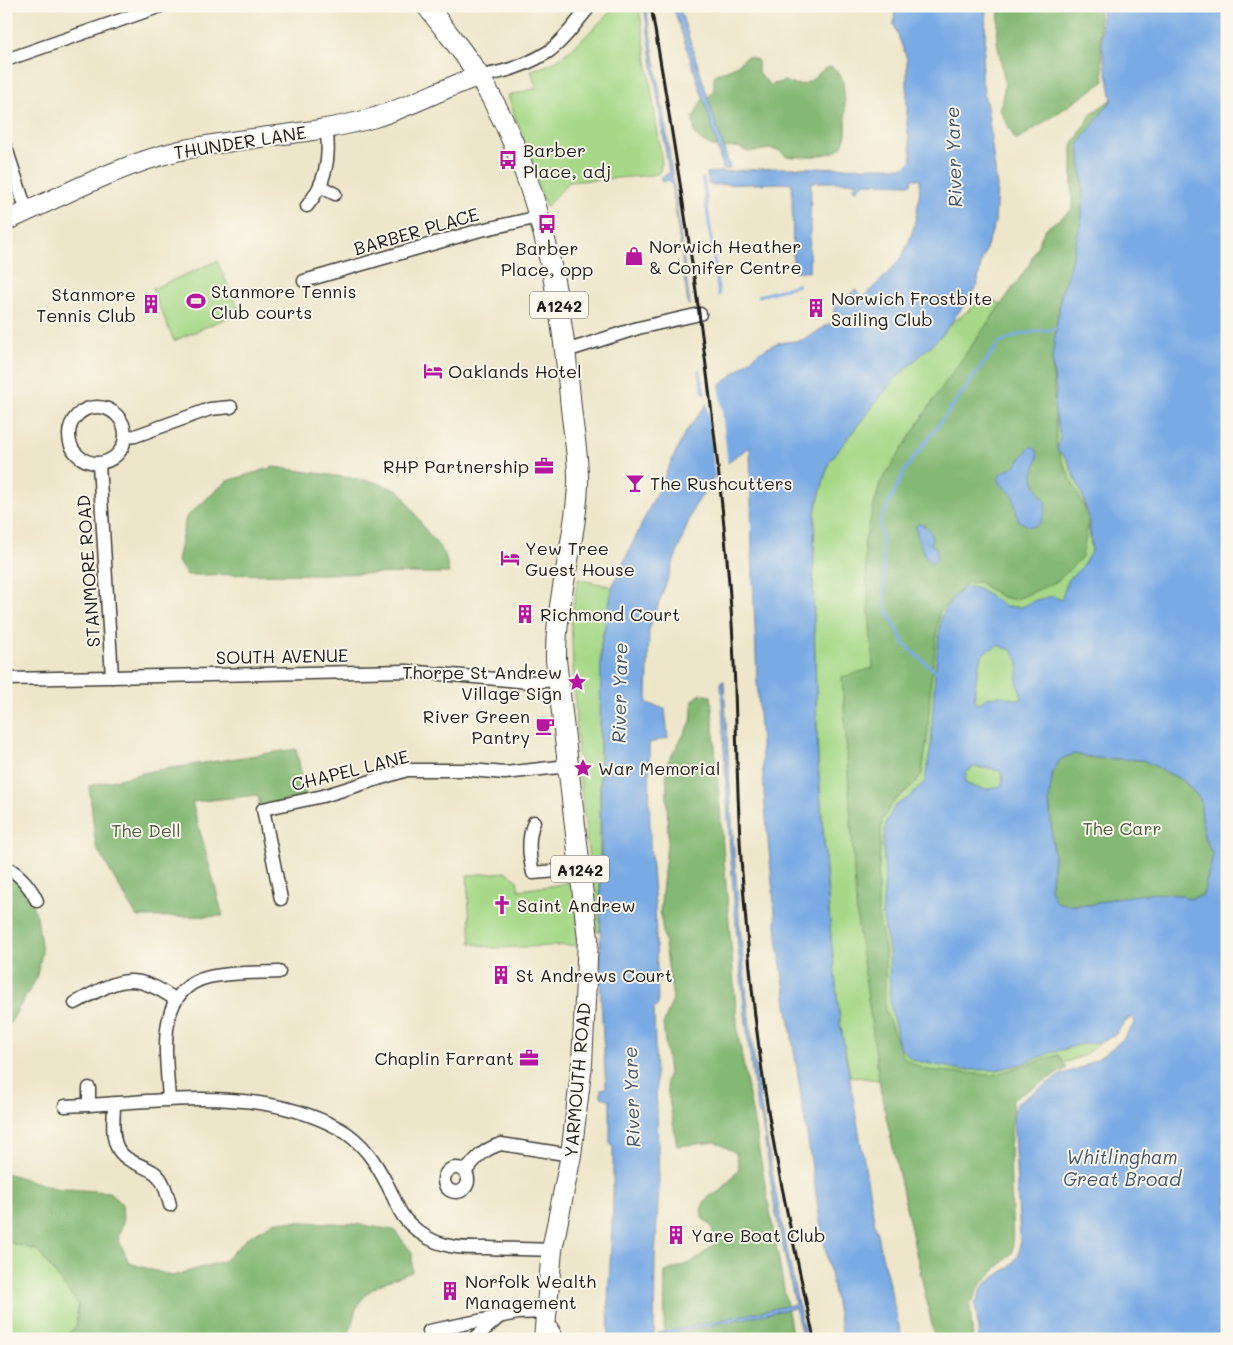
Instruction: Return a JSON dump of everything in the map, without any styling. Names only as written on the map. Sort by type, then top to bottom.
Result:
[{"type":"main road","name":"YARMOUTH ROAD","points":[[427,6],[479,76],[512,140],[539,218],[558,297],[566,351],[578,482],[576,510],[557,621],[556,646],[558,680],[588,939],[582,1064],[571,1155],[552,1250],[544,1339]]},
{"type":"street","points":[[6,60],[161,6]]},
{"type":"street","points":[[479,76],[511,70],[548,51],[559,42],[590,6]]},
{"type":"street","name":"THUNDER LANE","points":[[6,221],[124,169],[178,151],[326,128],[372,118],[397,110],[455,84],[479,76]]},
{"type":"street","points":[[307,206],[320,186],[328,163],[326,128]]},
{"type":"street","points":[[6,148],[26,212]]},
{"type":"street","points":[[320,186],[335,194]]},
{"type":"street","name":"BARBER PLACE","points":[[304,281],[486,229],[539,218]]},
{"type":"street","points":[[566,351],[638,328],[700,314]]},
{"type":"street","points":[[126,437],[135,436],[210,409],[214,403],[231,407]]},
{"type":"street","points":[[100,407],[110,410],[118,416],[124,426],[126,437],[124,445],[117,455],[99,464],[80,458],[70,440],[70,430],[72,422],[80,413],[90,408],[100,407]]},
{"type":"street","name":"STANMORE ROAD","points":[[99,464],[112,677]]},
{"type":"street","name":"SOUTH AVENUE","points":[[6,678],[406,671],[529,682],[558,680]]},
{"type":"street","name":"CHAPEL LANE","points":[[281,899],[263,809],[323,796],[407,770],[470,770],[505,773],[568,766]]},
{"type":"street","points":[[534,822],[530,829],[528,874],[580,869]]},
{"type":"street","points":[[6,867],[15,871],[33,893],[37,901]]},
{"type":"street","points":[[169,1100],[166,1034],[168,1015],[176,1000],[185,989],[197,981],[222,974],[279,972]]},
{"type":"street","points":[[75,1003],[114,982],[128,980],[143,981],[161,989],[176,1000]]},
{"type":"street","points":[[89,1088],[89,1105]]},
{"type":"street","points":[[65,1106],[169,1100],[243,1100],[291,1109],[326,1122],[341,1130],[365,1149],[376,1164],[398,1209],[410,1224],[427,1238],[460,1248],[552,1250]]},
{"type":"street","points":[[114,1104],[114,1136],[117,1146],[122,1155],[156,1174],[162,1181],[170,1205]]},
{"type":"street","points":[[465,1172],[480,1154],[491,1147],[501,1144],[571,1155]]},
{"type":"street","points":[[429,1331],[518,1314],[546,1315],[555,1334],[555,1339]]},
{"type":"street","points":[[474,1339],[498,1318]]},
{"type":"green space","points":[[617,6],[639,6],[662,163],[659,173],[569,182],[546,207],[508,96],[536,88],[531,70],[549,65],[563,56]]},
{"type":"green space","points":[[999,6],[1098,6],[1104,82],[1016,141],[1000,110],[1005,83],[997,41]]},
{"type":"green space","points":[[746,57],[751,57],[758,61],[758,72],[770,85],[784,81],[803,84],[829,67],[835,69],[842,78],[844,88],[846,133],[841,147],[823,155],[791,157],[785,156],[780,151],[770,149],[748,152],[738,147],[718,148],[703,142],[695,135],[693,118],[702,100],[709,97],[714,89],[714,77],[716,74],[736,66]]},
{"type":"green space","points":[[1112,99],[1080,144],[1083,188],[1082,216],[1061,295],[1052,357],[1057,450],[1089,518],[1082,557],[1058,581],[1015,600],[1002,597],[978,582],[966,583],[939,613],[922,774],[915,784],[893,802],[882,820],[878,879],[878,915],[885,949],[885,1010],[904,1058],[925,1070],[993,1075],[1058,1055],[1067,1068],[1013,1099],[1010,1153],[1013,1252],[981,1284],[970,1306],[973,1339],[935,1339],[881,1093],[857,919],[842,677],[873,668],[864,543],[880,483],[940,390],[1029,265],[1045,229],[1072,210],[1072,146],[1092,113]]},
{"type":"green space","name":"Stanmore Tennis Club courts","points":[[217,261],[240,312],[174,341],[152,289]]},
{"type":"green space","points":[[986,297],[1055,329],[1092,550],[1133,1016],[1083,1056],[1012,1082],[939,1089],[850,1076],[840,1022],[831,938],[818,763],[813,587],[815,511],[829,462],[891,383],[951,324]]},
{"type":"green space","points":[[274,467],[371,481],[400,491],[425,529],[445,554],[449,573],[187,575],[177,561],[186,517],[227,481]]},
{"type":"green space","points":[[578,579],[613,587],[601,644],[600,931],[595,931],[592,885],[579,772],[571,620]]},
{"type":"green space","points":[[701,694],[711,696],[738,1034],[793,1339],[756,1339],[751,1333],[737,1335],[731,1339],[664,1339],[665,1272],[694,1261],[715,1244],[712,1227],[702,1218],[701,1209],[708,1197],[721,1191],[739,1168],[736,1153],[716,1142],[677,1146],[666,1081],[669,1073],[663,1025],[673,999],[660,912],[668,834],[666,765],[691,722],[693,700]]},
{"type":"green space","name":"The Dell","points":[[296,749],[306,796],[260,806],[258,795],[192,802],[223,916],[137,917],[96,847],[89,786],[152,771]]},
{"type":"green space","name":"The Carr","points":[[1074,754],[1095,758],[1143,760],[1184,781],[1200,799],[1204,836],[1213,855],[1203,895],[1190,899],[1179,895],[1115,898],[1091,905],[1056,903],[1050,889],[1054,859],[1049,799],[1053,771],[1061,759]]},
{"type":"green space","points":[[6,872],[19,880],[37,916],[42,953],[36,979],[6,1030]]},
{"type":"green space","points":[[507,872],[517,880],[519,890],[557,885],[576,879],[579,945],[494,948],[471,943],[467,875]]},
{"type":"green space","points":[[6,1173],[54,1188],[109,1192],[122,1204],[123,1222],[118,1238],[129,1263],[172,1276],[224,1261],[247,1238],[276,1221],[355,1224],[394,1230],[412,1252],[412,1272],[381,1284],[368,1293],[357,1307],[351,1328],[343,1339],[61,1339],[76,1327],[78,1304],[37,1250],[6,1242]]},
{"type":"green space","points":[[6,1242],[37,1250],[78,1304],[76,1328],[61,1339],[6,1339]]},
{"type":"water","points":[[644,6],[646,6],[667,136],[690,305],[688,305],[672,184],[668,180],[662,182],[660,178],[669,173]]},
{"type":"water","points":[[673,6],[679,6],[730,168],[723,169],[710,119]]},
{"type":"water","name":"River Yare","points":[[895,6],[986,6],[985,45],[981,75],[988,113],[997,187],[995,223],[981,263],[977,287],[943,334],[891,383],[829,462],[815,511],[813,587],[818,763],[831,938],[840,1022],[875,1225],[902,1339],[843,1339],[821,1227],[778,945],[765,807],[757,681],[750,447],[733,458],[713,478],[693,509],[649,630],[647,703],[665,709],[668,738],[649,743],[650,844],[655,905],[658,1005],[654,1009],[659,1184],[655,1258],[654,1339],[609,1339],[608,1302],[613,1206],[613,1145],[610,1144],[610,1101],[601,1097],[601,1089],[606,1088],[600,983],[600,744],[601,644],[613,585],[685,433],[722,384],[759,352],[777,343],[804,340],[834,321],[834,308],[855,290],[863,297],[892,268],[902,256],[907,246],[917,212],[920,179],[912,179],[911,184],[864,183],[857,190],[853,189],[857,182],[811,182],[809,272],[793,271],[792,183],[709,185],[707,173],[775,168],[905,167],[912,160],[907,125],[907,59],[894,25]]},
{"type":"water","name":"Whitlingham Great Broad","points":[[1101,6],[1227,6],[1227,1339],[978,1339],[975,1304],[984,1285],[1009,1267],[1019,1255],[1020,1237],[1013,1117],[1016,1104],[1062,1074],[1083,1067],[1105,1054],[1122,1040],[1135,1023],[1133,1017],[1126,1019],[1117,1033],[1104,1041],[1079,1045],[1050,1053],[1022,1064],[996,1070],[962,1070],[912,1060],[899,1046],[890,1002],[889,951],[882,915],[885,879],[883,845],[886,822],[895,806],[911,796],[925,781],[931,746],[935,671],[941,617],[953,597],[966,586],[979,589],[1006,607],[1022,607],[1036,600],[1053,596],[1061,600],[1068,580],[1082,567],[1092,550],[1089,518],[1083,497],[1067,459],[1057,450],[1060,437],[1054,407],[1056,393],[1052,357],[1061,295],[1082,216],[1083,188],[1079,144],[1112,99],[1102,47]],"holes":[[[998,645],[1011,650],[1019,662],[1017,682],[1022,697],[1020,700],[994,696],[976,704],[975,686],[982,657],[985,652]],[[1074,754],[1095,758],[1143,760],[1184,781],[1200,799],[1204,836],[1213,855],[1203,895],[1190,899],[1179,895],[1153,893],[1115,898],[1091,905],[1070,905],[1056,902],[1050,889],[1054,859],[1049,798],[1053,771],[1061,759]],[[974,767],[994,769],[1000,772],[1003,779],[1001,786],[988,789],[978,788],[965,783],[966,773]]]},
{"type":"water","points":[[1032,446],[1036,449],[1038,456],[1033,479],[1046,505],[1041,521],[1034,526],[1030,526],[1018,520],[1013,495],[1001,484],[999,478],[1003,472],[1017,464],[1025,452]]},
{"type":"water","points":[[918,524],[925,526],[930,531],[931,545],[936,547],[937,551],[933,563],[927,560],[920,545],[916,530]]},
{"type":"water","points":[[721,681],[724,681],[732,828],[744,974],[756,1072],[778,1206],[806,1339],[803,1339],[795,1308],[659,1336],[658,1333],[795,1304],[775,1209],[761,1115],[758,1114],[744,1006],[726,790]]},
{"type":"pier","points":[[719,384],[728,466],[715,479],[707,400]]},
{"type":"waterway","points":[[703,179],[719,295]]},
{"type":"waterway","points":[[759,296],[798,285]]},
{"type":"waterway","points":[[935,671],[906,646],[886,608],[880,521],[905,470],[999,343],[1020,334],[1055,329]]},
{"type":"waterway","points":[[699,371],[704,393]]},
{"type":"railway","points":[[651,6],[698,306],[725,533],[735,678],[740,851],[749,963],[756,1021],[775,1153],[814,1339]]},
{"type":"place","name":"Barber Place, adj","points":[[508,160]]},
{"type":"place","name":"Barber Place, opp","points":[[547,224]]},
{"type":"place","name":"Norwich Heather & Conifer Centre","points":[[634,256]]},
{"type":"place","name":"Stanmore Tennis Club courts","points":[[196,301]]},
{"type":"place","name":"Stanmore Tennis Club","points":[[151,304]]},
{"type":"place","name":"Norwich Frostbite Sailing Club","points":[[816,308]]},
{"type":"place","name":"Oaklands Hotel","points":[[433,371]]},
{"type":"place","name":"RHP Partnership","points":[[544,466]]},
{"type":"place","name":"The Rushcutters","points":[[635,483]]},
{"type":"place","name":"Yew Tree Guest House","points":[[510,558]]},
{"type":"place","name":"Richmond Court","points":[[525,614]]},
{"type":"place","name":"Thorpe St Andrew Village Sign","points":[[577,682]]},
{"type":"place","name":"River Green Pantry","points":[[545,726]]},
{"type":"place","name":"War Memorial","points":[[583,768]]},
{"type":"place","name":"Saint Andrew","points":[[502,905]]},
{"type":"place","name":"St Andrews Court","points":[[501,975]]},
{"type":"place","name":"Chaplin Farrant","points":[[529,1058]]},
{"type":"place","name":"Yare Boat Club","points":[[676,1235]]},
{"type":"place","name":"Norfolk Wealth Management","points":[[450,1291]]}]
